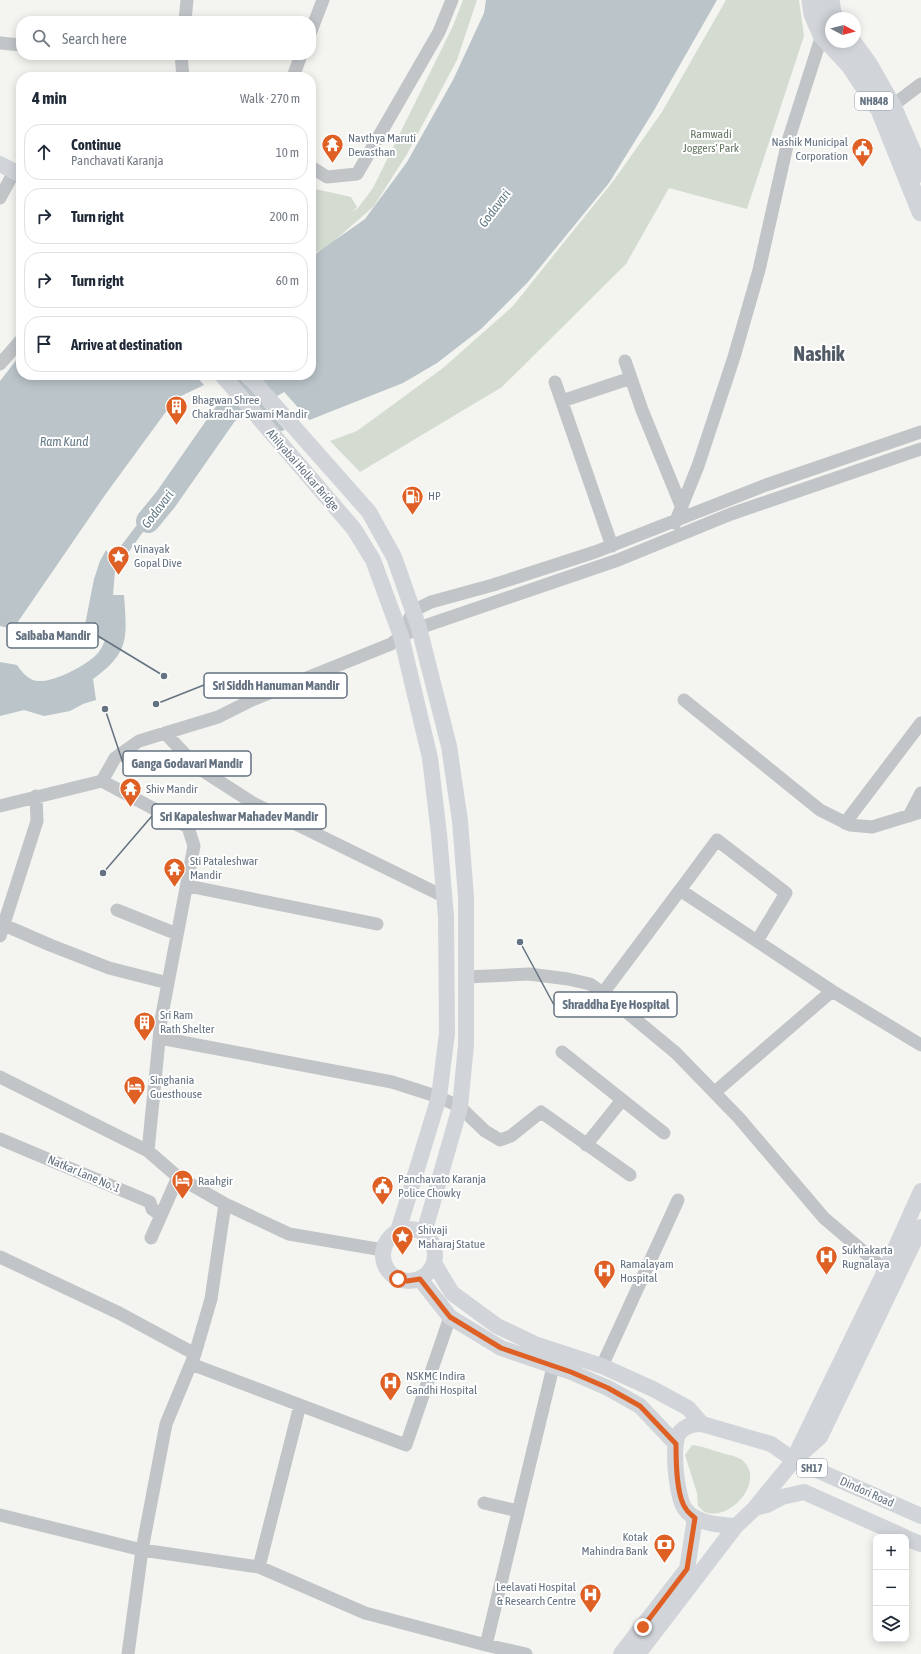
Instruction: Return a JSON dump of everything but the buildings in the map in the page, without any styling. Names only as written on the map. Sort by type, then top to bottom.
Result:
[{"type":"highway","name":"NH848","points":[[811,0],[813,14],[822,35],[850,65],[880,110],[917,179]]},
{"type":"highway","points":[[830,0],[832,12]]},
{"type":"highway","name":"NH848","points":[[856,48],[868,64],[892,106],[917,179],[921,212]]},
{"type":"main road","points":[[0,164],[16,173]]},
{"type":"main road","name":"Ahilyabai Holkar Bridge","points":[[226,380],[354,529],[373,560],[401,636],[430,758],[445,897],[447,1033],[439,1097],[398,1231]]},
{"type":"main road","name":"Ahilyabai Holkar Bridge","points":[[252,380],[369,512],[394,557],[418,628],[448,746],[460,821],[466,897],[466,1045],[460,1107],[424,1233]]},
{"type":"main road","points":[[638,1654],[736,1526],[754,1508],[794,1460],[820,1437],[891,1275],[917,1227],[921,1191]]},
{"type":"main road","points":[[408,1228],[424,1233],[434,1246],[436,1255],[434,1264],[430,1271],[420,1279],[407,1281],[398,1279],[391,1274],[382,1259],[386,1241],[391,1234],[398,1231],[408,1228]]},
{"type":"main road","points":[[434,1264],[452,1293],[497,1326],[535,1344],[602,1366],[653,1389],[688,1408],[702,1424]]},
{"type":"main road","points":[[420,1279],[450,1317],[501,1348],[571,1372],[608,1388],[640,1406],[676,1444]]},
{"type":"main road","points":[[702,1424],[684,1428],[679,1433],[676,1444],[677,1480],[682,1502],[686,1509],[695,1518],[716,1525],[736,1526]]},
{"type":"main road","name":"Dindori Road","points":[[702,1424],[771,1444],[794,1460],[921,1516]]},
{"type":"main road","points":[[754,1508],[767,1505],[782,1497],[804,1492],[898,1534]]},
{"type":"main road","points":[[621,1654],[687,1569],[695,1518]]},
{"type":"main road","points":[[909,1539],[921,1544]]},
{"type":"street","points":[[185,16],[187,0]]},
{"type":"street","points":[[316,18],[323,0]]},
{"type":"street","points":[[316,171],[327,177],[357,174],[439,32],[452,0]]},
{"type":"street","points":[[665,542],[680,513],[713,425],[734,357],[758,270],[788,141],[822,35]]},
{"type":"street","points":[[0,43],[16,45]]},
{"type":"street","points":[[181,60],[183,72]]},
{"type":"street","points":[[294,72],[299,60]]},
{"type":"street","points":[[892,106],[921,84]]},
{"type":"street","points":[[0,198],[16,175]]},
{"type":"street","points":[[0,364],[16,346]]},
{"type":"street","points":[[625,361],[680,513]]},
{"type":"street","points":[[562,401],[631,378]]},
{"type":"street","points":[[555,382],[612,546]]},
{"type":"street","points":[[401,636],[413,611],[430,602],[493,585],[612,546],[680,513],[921,432]]},
{"type":"street","points":[[102,781],[115,758],[139,741],[218,717],[252,700],[391,644],[401,636],[418,628],[618,560],[731,514],[921,450]]},
{"type":"street","points":[[684,700],[820,810],[850,825],[872,828],[915,814],[921,793]]},
{"type":"street","points":[[845,823],[921,722]]},
{"type":"street","points":[[166,733],[197,767],[253,803],[445,897]]},
{"type":"street","points":[[0,806],[102,781],[188,827],[194,846],[188,886],[168,983],[160,1038],[148,1151]]},
{"type":"street","points":[[36,796],[37,821],[2,931],[50,945],[109,968],[168,983]]},
{"type":"street","points":[[603,993],[717,840],[786,893],[757,942]]},
{"type":"street","points":[[188,886],[377,924]]},
{"type":"street","points":[[680,890],[832,991],[921,1045]]},
{"type":"street","points":[[117,910],[177,934]]},
{"type":"street","points":[[467,976],[530,974],[568,979],[590,984],[603,993],[676,1053],[715,1092],[824,1218],[891,1275]]},
{"type":"street","points":[[715,1092],[832,991]]},
{"type":"street","points":[[160,1038],[392,1082],[439,1097],[460,1107],[485,1131],[500,1140],[511,1136],[541,1112],[630,1175]]},
{"type":"street","points":[[562,1052],[664,1133]]},
{"type":"street","points":[[0,1077],[148,1151],[178,1177],[225,1204],[289,1234],[383,1250]]},
{"type":"street","points":[[586,1145],[622,1100]]},
{"type":"street","name":"Natkar Lane No. 1","points":[[0,1139],[150,1202],[152,1209],[161,1215]]},
{"type":"street","points":[[151,1238],[178,1177]]},
{"type":"street","points":[[602,1366],[678,1200]]},
{"type":"street","points":[[128,1654],[142,1550],[166,1424],[193,1359],[211,1299],[225,1204]]},
{"type":"street","points":[[0,1257],[119,1312],[193,1359],[300,1405],[406,1446],[450,1317]]},
{"type":"street","points":[[486,1645],[553,1367]]},
{"type":"street","points":[[259,1567],[300,1405]]},
{"type":"street","points":[[484,1503],[518,1511]]},
{"type":"street","points":[[0,1515],[142,1550],[259,1567],[365,1613],[526,1654]]},
{"type":"green space","points":[[463,0],[477,0],[457,60],[407,154],[374,206],[326,248],[316,252],[316,189],[351,197],[357,207],[352,212],[358,208],[373,188],[453,26]]},
{"type":"green space","name":"Ramwadi Joggers' Park","points":[[726,0],[799,0],[804,36],[747,209],[669,188],[626,264],[502,387],[360,472],[330,441],[357,431],[443,368],[513,306],[614,180],[662,112]]},
{"type":"green space","points":[[692,1445],[738,1458],[742,1460],[749,1469],[750,1478],[748,1488],[742,1498],[724,1511],[715,1513],[705,1512],[698,1506],[697,1493],[685,1455]]},
{"type":"water","points":[[486,0],[717,0],[653,112],[609,183],[528,282],[481,329],[437,363],[403,383],[269,436],[221,380],[316,380],[316,253],[365,219],[407,162],[453,80],[484,13]]},
{"type":"water","name":"Ram Kund","points":[[16,360],[16,380],[200,380],[204,385],[179,397],[165,413],[105,495],[13,629],[0,626],[0,381]]},
{"type":"water","points":[[162,492],[168,497],[115,571],[113,595],[124,595],[126,622],[124,643],[114,661],[93,679],[96,700],[83,704],[70,711],[44,716],[24,710],[0,716],[0,662],[17,665],[28,677],[33,680],[40,681],[57,678],[75,670],[98,653],[105,640],[83,635],[94,579],[100,561],[106,550],[111,559]]},
{"type":"pier","points":[[241,380],[273,380],[311,422],[286,431]]},
{"type":"waterway","name":"Godavari","points":[[148,521],[166,499],[226,413],[240,402],[282,380]]},
{"type":"place","name":"Navthya Maruti Devasthan","points":[[332,164]]},
{"type":"place","name":"Nashik Municipal Corporation","points":[[863,168]]},
{"type":"place","name":"Bhagwan Shree Chakradhar Swami Mandir","points":[[177,426]]},
{"type":"place","name":"HP","points":[[413,516]]},
{"type":"place","name":"Vinayak Gopal Dive","points":[[119,576]]},
{"type":"place","name":"Saibaba Mandir","points":[[164,676]]},
{"type":"place","name":"Sri Siddh Hanuman Mandir","points":[[156,704]]},
{"type":"place","name":"Ganga Godavari Mandir","points":[[105,709]]},
{"type":"place","name":"Shiv Mandir","points":[[130,808]]},
{"type":"place","name":"Sri Kapaleshwar Mahadev Mandir","points":[[103,873]]},
{"type":"place","name":"Sti Pataleshwar Mandir","points":[[174,888]]},
{"type":"place","name":"Shraddha Eye Hospital","points":[[520,942]]},
{"type":"place","name":"Sri Ram Rath Shelter","points":[[145,1042]]},
{"type":"place","name":"Singhania Guesthouse","points":[[134,1106]]},
{"type":"place","name":"Raahgir","points":[[182,1200]]},
{"type":"place","name":"Panchavato Karanja Police Chowky","points":[[383,1206]]},
{"type":"place","name":"Shivaji Maharaj Statue","points":[[403,1256]]},
{"type":"place","name":"Sukhakarta Rugnalaya","points":[[827,1276]]},
{"type":"place","name":"Ramalayam Hospital","points":[[604,1290]]},
{"type":"place","name":"NSKMC Indira Gandhi Hospital","points":[[391,1402]]},
{"type":"place","name":"Kotak Mahindra Bank","points":[[664,1564]]},
{"type":"place","name":"Leelavati Hospital & Research Centre","points":[[591,1614]]},
{"type":"district","name":"Nashik","points":[[819,354]]},
{"type":"route","points":[[398,1279],[407,1281],[420,1279],[450,1317],[501,1348],[571,1372],[608,1388],[640,1406],[676,1444],[677,1480],[682,1502],[686,1509],[695,1518],[687,1569],[643,1627]]}]
